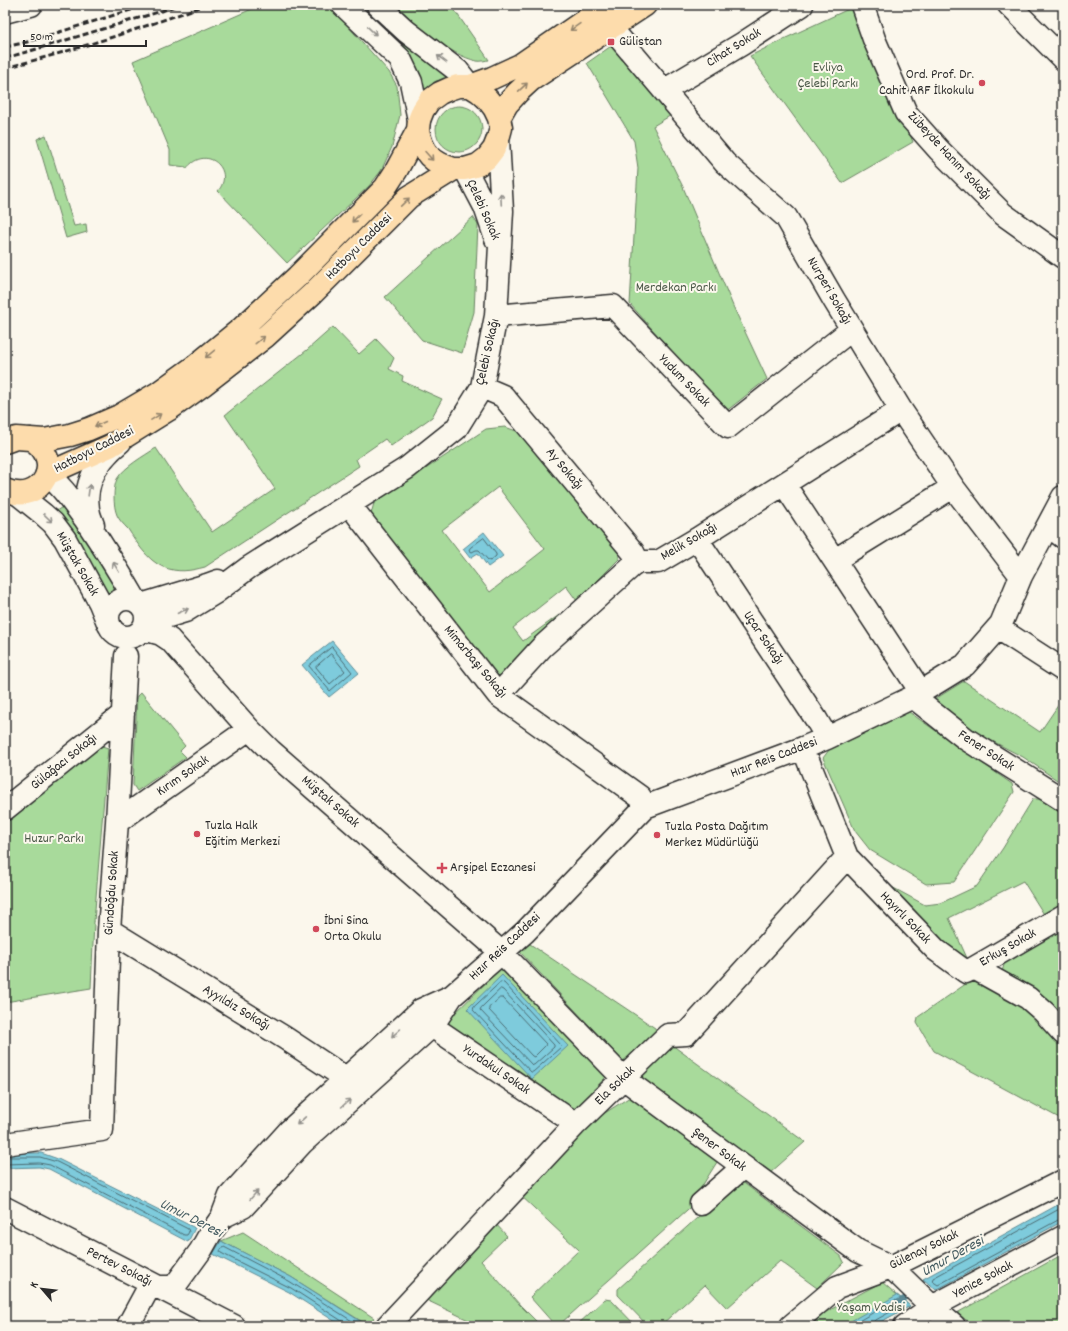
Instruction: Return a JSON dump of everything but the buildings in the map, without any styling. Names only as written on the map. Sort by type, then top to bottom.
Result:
[{"type":"main road","name":"Hatboyu Caddesi","points":[[5,442],[16,438],[44,440],[70,435],[89,429],[119,416],[158,393],[242,328],[298,277],[385,188],[396,171],[419,125],[423,110],[429,101],[440,93],[458,86],[470,86],[520,65],[607,5]]},
{"type":"main road","name":"Hatboyu Caddesi","points":[[47,474],[110,446],[168,410],[266,336],[409,198],[459,169],[478,165],[487,158],[494,149],[507,104],[531,80],[645,5]]},
{"type":"main road","points":[[470,86],[488,99],[495,108],[499,129]]},
{"type":"main road","points":[[419,125],[420,140],[429,157],[442,166],[459,169]]},
{"type":"main road","name":"Hatboyu Caddesi","points":[[11,492],[28,493],[36,489],[43,482],[47,474],[48,466],[46,454],[38,444],[31,439]]},
{"type":"street","points":[[5,12],[31,5]]},
{"type":"street","points":[[343,5],[400,59],[411,82],[419,125]]},
{"type":"street","points":[[378,5],[406,31],[458,71],[470,86]]},
{"type":"street","name":"Cihat Sokak","points":[[665,90],[742,44],[802,5]]},
{"type":"street","name":"Zübeyde Hanım Sokağı","points":[[862,5],[874,39],[906,113],[939,150],[1003,214],[1063,257]]},
{"type":"street","points":[[1009,5],[1063,58]]},
{"type":"street","name":"Nurperi Sokağı","points":[[611,28],[725,162],[786,217],[901,410],[954,487],[1021,576]]},
{"type":"street","name":"Çelebi Sokağı","points":[[140,619],[207,585],[248,568],[407,468],[456,428],[482,387],[496,316],[501,252],[502,211],[499,129]]},
{"type":"street","name":"Çelebi Sokak","points":[[459,169],[485,207],[501,252]]},
{"type":"street","name":"Yudum Sokak","points":[[496,316],[613,306],[728,427],[852,330]]},
{"type":"street","name":"Ay Sokağı","points":[[482,387],[503,396],[633,552],[638,562]]},
{"type":"street","name":"Melik Sokağı","points":[[638,562],[658,562],[901,410]]},
{"type":"street","points":[[100,541],[90,518],[88,499],[90,480],[97,466],[107,452],[128,435]]},
{"type":"street","points":[[47,474],[58,483],[67,494],[100,541],[116,566],[140,619],[126,656]]},
{"type":"street","name":"Fener Sokak","points":[[784,484],[835,560],[917,694],[966,739],[1063,800]]},
{"type":"street","points":[[835,560],[954,487]]},
{"type":"street","name":"Müştak Sokak","points":[[11,492],[43,514],[53,523],[65,539],[100,602],[110,628]]},
{"type":"street","name":"Hızır Reis Caddesi","points":[[128,1326],[148,1289],[158,1287],[174,1287],[222,1217],[230,1196],[290,1130],[354,1083],[525,932],[645,807],[827,738],[917,694],[965,665],[1001,624],[1021,576],[1055,531],[1063,497]]},
{"type":"street","name":"Mimarbaşı Sokağı","points":[[349,504],[498,695],[640,797],[645,807]]},
{"type":"street","name":"Uçar Sokağı","points":[[697,539],[827,738]]},
{"type":"street","points":[[498,695],[542,647],[638,562]]},
{"type":"street","name":"Müştak Sokak","points":[[110,628],[108,618],[112,606],[123,599],[129,599],[140,619],[170,640],[249,729],[277,756],[501,952]]},
{"type":"street","points":[[110,628],[117,635],[123,638],[129,638],[140,619]]},
{"type":"street","points":[[110,628],[126,656]]},
{"type":"street","points":[[998,628],[1063,670]]},
{"type":"street","name":"Gündoğdu Sokak","points":[[5,1144],[102,1130],[109,930],[117,822],[126,656]]},
{"type":"street","name":"Gülağacı Sokağı","points":[[5,809],[123,714]]},
{"type":"street","name":"Kırım Sokak","points":[[117,822],[249,729]]},
{"type":"street","name":"Hayırlı Sokak","points":[[803,748],[846,858],[936,950],[966,972],[974,968],[1028,998],[1044,1012],[1063,1033]]},
{"type":"street","name":"Ela Sokak","points":[[387,1326],[576,1124],[623,1078],[668,1035],[686,1034],[846,858]]},
{"type":"street","name":"Erkuş Sokak","points":[[974,968],[1063,916]]},
{"type":"street","name":"Ayyıldız Sokağı","points":[[109,930],[285,1038],[354,1083]]},
{"type":"street","name":"Şener Sokak","points":[[501,952],[623,1078],[858,1251],[890,1267],[928,1304],[954,1326]]},
{"type":"street","name":"Yurdakul Sokak","points":[[427,1017],[439,1031],[576,1124]]},
{"type":"street","points":[[701,1204],[743,1167]]},
{"type":"street","name":"Gülenay Sokak","points":[[791,1326],[837,1287],[890,1267],[1063,1181]]},
{"type":"street","name":"Pertev Sokağı","points":[[5,1208],[234,1326]]},
{"type":"street","name":"Yenice Sokak","points":[[905,1326],[928,1304],[1063,1237]]},
{"type":"green space","points":[[261,5],[329,5],[389,72],[397,86],[400,115],[392,147],[381,171],[369,186],[287,263],[218,191],[223,183],[223,175],[221,168],[216,162],[210,159],[202,159],[194,162],[186,169],[186,167],[170,165],[170,150],[133,61]]},
{"type":"green space","points":[[396,5],[451,5],[489,60],[477,61],[455,53],[423,30]]},
{"type":"green space","name":"Evliya Çelebi Parkı","points":[[855,6],[913,142],[842,183],[750,56]]},
{"type":"green space","points":[[391,32],[451,78],[436,81],[420,94],[403,51]]},
{"type":"green space","name":"Merdekan Parkı","points":[[614,44],[673,114],[653,126],[683,187],[733,306],[767,379],[725,412],[630,304],[638,168],[634,141],[587,63]]},
{"type":"green space","points":[[459,106],[472,110],[478,116],[482,129],[478,142],[472,148],[459,152],[446,148],[440,142],[436,129],[440,116],[446,110]]},
{"type":"green space","points":[[46,135],[74,226],[86,224],[87,232],[66,238],[37,139]]},
{"type":"green space","points":[[473,217],[478,225],[474,312],[462,353],[422,340],[385,297]]},
{"type":"green space","points":[[333,327],[359,354],[376,339],[394,358],[389,369],[403,376],[402,381],[442,399],[432,417],[391,446],[385,439],[356,459],[359,466],[205,567],[179,571],[157,564],[147,556],[117,515],[114,502],[114,492],[117,479],[124,470],[156,448],[212,532],[275,489],[225,415],[307,350]]},
{"type":"green space","points":[[505,427],[519,432],[619,549],[619,559],[577,601],[566,586],[513,628],[523,641],[559,615],[560,617],[500,679],[371,514],[374,503],[486,429]],"holes":[[[498,487],[545,549],[490,592],[442,530]]]},
{"type":"green space","points":[[67,504],[120,587],[106,594],[53,513]]},
{"type":"green space","points":[[964,681],[1040,732],[1063,698],[1063,784],[1023,757],[969,729],[932,701]]},
{"type":"green space","points":[[141,692],[185,746],[180,751],[186,757],[137,791],[133,785],[137,696]]},
{"type":"green space","points":[[909,712],[1012,784],[1014,792],[954,882],[926,884],[870,850],[855,831],[823,758],[829,750]]},
{"type":"green space","name":"Huzur Parkı","points":[[99,745],[108,748],[94,922],[91,988],[5,1002],[5,820]]},
{"type":"green space","points":[[1033,799],[1040,799],[1063,815],[1063,906],[1045,916],[1023,881],[949,918],[967,958],[962,959],[888,885],[925,905],[941,903],[977,886],[1003,848]]},
{"type":"green space","points":[[1063,929],[1063,1021],[1002,972],[1005,961]]},
{"type":"green space","points":[[527,942],[655,1028],[657,1034],[625,1063],[518,950]]},
{"type":"green space","points":[[503,966],[608,1075],[570,1114],[445,1023]]},
{"type":"green space","points":[[984,980],[1023,1001],[1063,1043],[1063,1120],[934,1051],[917,1023],[918,1017],[970,981]]},
{"type":"green space","points":[[672,1045],[805,1142],[770,1173],[638,1078]]},
{"type":"green space","points":[[630,1097],[717,1162],[694,1199],[697,1201],[560,1324],[553,1323],[530,1297],[579,1250],[519,1194],[589,1123]]},
{"type":"green space","points":[[741,1181],[841,1256],[844,1262],[817,1288],[780,1261],[727,1308],[705,1285],[660,1326],[648,1326],[618,1295],[618,1289],[707,1209]]},
{"type":"green space","points":[[493,1221],[507,1236],[481,1261],[540,1325],[538,1326],[481,1326],[422,1298]]},
{"type":"green space","points":[[243,1232],[374,1318],[369,1326],[291,1277],[221,1241]]},
{"type":"green space","points":[[1063,1254],[1063,1326],[974,1326],[957,1313]]},
{"type":"green space","name":"Yaşam Vadisi","points":[[882,1282],[910,1306],[873,1326],[810,1326],[826,1312]]},
{"type":"green space","points":[[605,1299],[611,1300],[636,1326],[576,1326]]},
{"type":"water","points":[[484,532],[503,556],[488,567],[478,553],[470,558],[463,549]]},
{"type":"water","points":[[332,641],[359,673],[329,697],[302,665]]},
{"type":"water","points":[[502,975],[568,1046],[532,1079],[467,1009]]},
{"type":"water","points":[[5,1153],[41,1153],[58,1159],[195,1228],[188,1242],[49,1169],[39,1167],[5,1168]]},
{"type":"water","points":[[1063,1202],[1063,1221],[936,1290],[923,1279]]},
{"type":"water","points":[[221,1241],[291,1277],[368,1326],[342,1326],[289,1292],[213,1254]]},
{"type":"water","points":[[897,1295],[910,1306],[873,1326],[842,1326]]},
{"type":"waterway","name":"Umur Deresi","points":[[896,1303],[912,1294]]},
{"type":"railway","points":[[5,47],[27,42],[147,5]]},
{"type":"railway","points":[[5,58],[162,11],[177,5]]},
{"type":"railway","points":[[5,68],[106,39],[205,5]]},
{"type":"place","name":"Gülistan","points":[[611,42]]},
{"type":"place","name":"Ord. Prof. Dr. Cahit ARF İlkokulu","points":[[982,83]]},
{"type":"place","name":"Tuzla Halk Eğitim Merkezi","points":[[197,834]]},
{"type":"place","name":"Tuzla Posta Dağıtım Merkez Müdürlüğü","points":[[657,835]]},
{"type":"place","name":"Arşipel Eczanesi","points":[[442,868]]},
{"type":"place","name":"İbni Sina Orta Okulu","points":[[316,929]]}]
